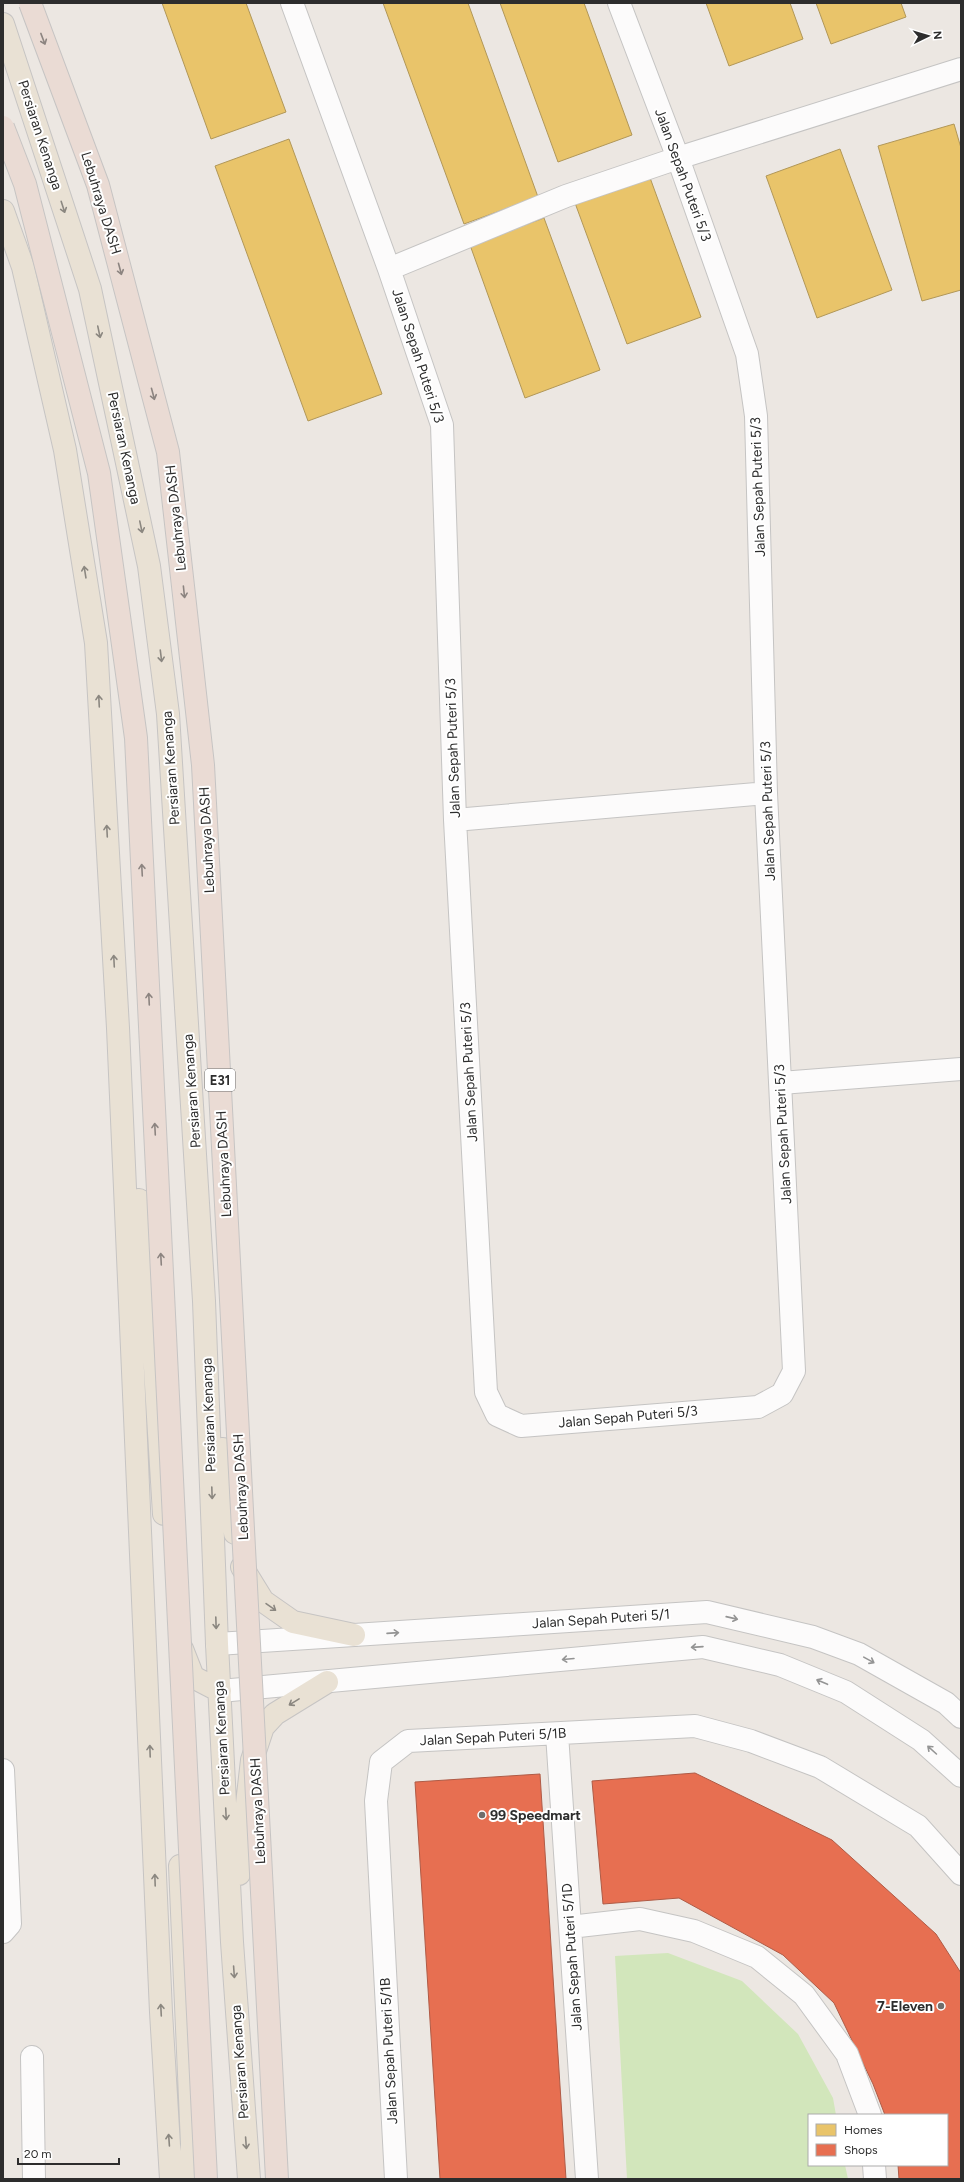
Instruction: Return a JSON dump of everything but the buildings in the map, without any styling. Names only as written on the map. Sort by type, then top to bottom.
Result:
[{"type":"highway","name":"Lebuhraya DASH","points":[[30,3],[98,184],[168,452],[203,765],[277,2179]]},
{"type":"highway","points":[[3,127],[25,184],[99,473],[136,738],[206,2179]]},
{"type":"main road","name":"Persiaran Kenanga","points":[[3,24],[8,35],[90,289],[149,566],[168,714],[204,1301],[217,1644],[232,1942],[248,2179]]},
{"type":"main road","points":[[3,211],[23,267],[65,450],[96,643],[118,1028],[160,2004],[172,2179]]},
{"type":"main road","points":[[118,1028],[151,1303],[159,1458],[170,1600],[178,1640],[193,1677],[220,1691]]},
{"type":"main road","points":[[204,1301],[226,1475],[240,1564],[263,1601],[293,1622],[354,1635]]},
{"type":"main road","points":[[188,2179],[192,2144],[174,1726],[193,1677],[217,1644]]},
{"type":"main road","points":[[232,1942],[252,1760],[263,1727],[275,1714],[327,1682]]},
{"type":"street","name":"Jalan Sepah Puteri 5/3","points":[[292,3],[389,269],[442,425],[456,820],[486,1392],[497,1415],[521,1426],[758,1407],[782,1394],[794,1371],[766,793],[756,416],[747,354],[678,158],[619,3]]},
{"type":"street","points":[[389,269],[566,196],[678,158],[961,69]]},
{"type":"street","points":[[3,237],[23,267]]},
{"type":"street","points":[[456,820],[766,793]]},
{"type":"street","points":[[781,1083],[961,1069]]},
{"type":"street","name":"Jalan Sepah Puteri 5/1","points":[[217,1644],[707,1612],[813,1637],[859,1654],[946,1703],[961,1717]]},
{"type":"street","points":[[220,1691],[703,1647],[780,1665],[846,1692],[921,1740],[961,1776]]},
{"type":"street","name":"Jalan Sepah Puteri 5/1B","points":[[396,2179],[376,1801],[381,1762],[408,1741],[695,1726],[751,1741],[820,1766],[918,1826],[961,1874]]},
{"type":"street","name":"Jalan Sepah Puteri 5/1D","points":[[557,1734],[587,2179]]},
{"type":"street","points":[[3,1770],[10,1924],[3,1932]]},
{"type":"street","points":[[570,1927],[640,1919],[694,1931],[758,1957],[804,1995],[847,2054],[870,2114]]},
{"type":"street","points":[[32,2057],[34,2179]]},
{"type":"street","points":[[874,2166],[875,2179]]},
{"type":"green space","points":[[668,1953],[742,1981],[798,2034],[833,2098],[836,2114],[808,2114],[808,2166],[845,2166],[848,2179],[627,2179],[615,1956]]},
{"type":"place","name":"99 Speedmart","points":[[482,1815]]},
{"type":"place","name":"7-Eleven","points":[[941,2006]]}]
